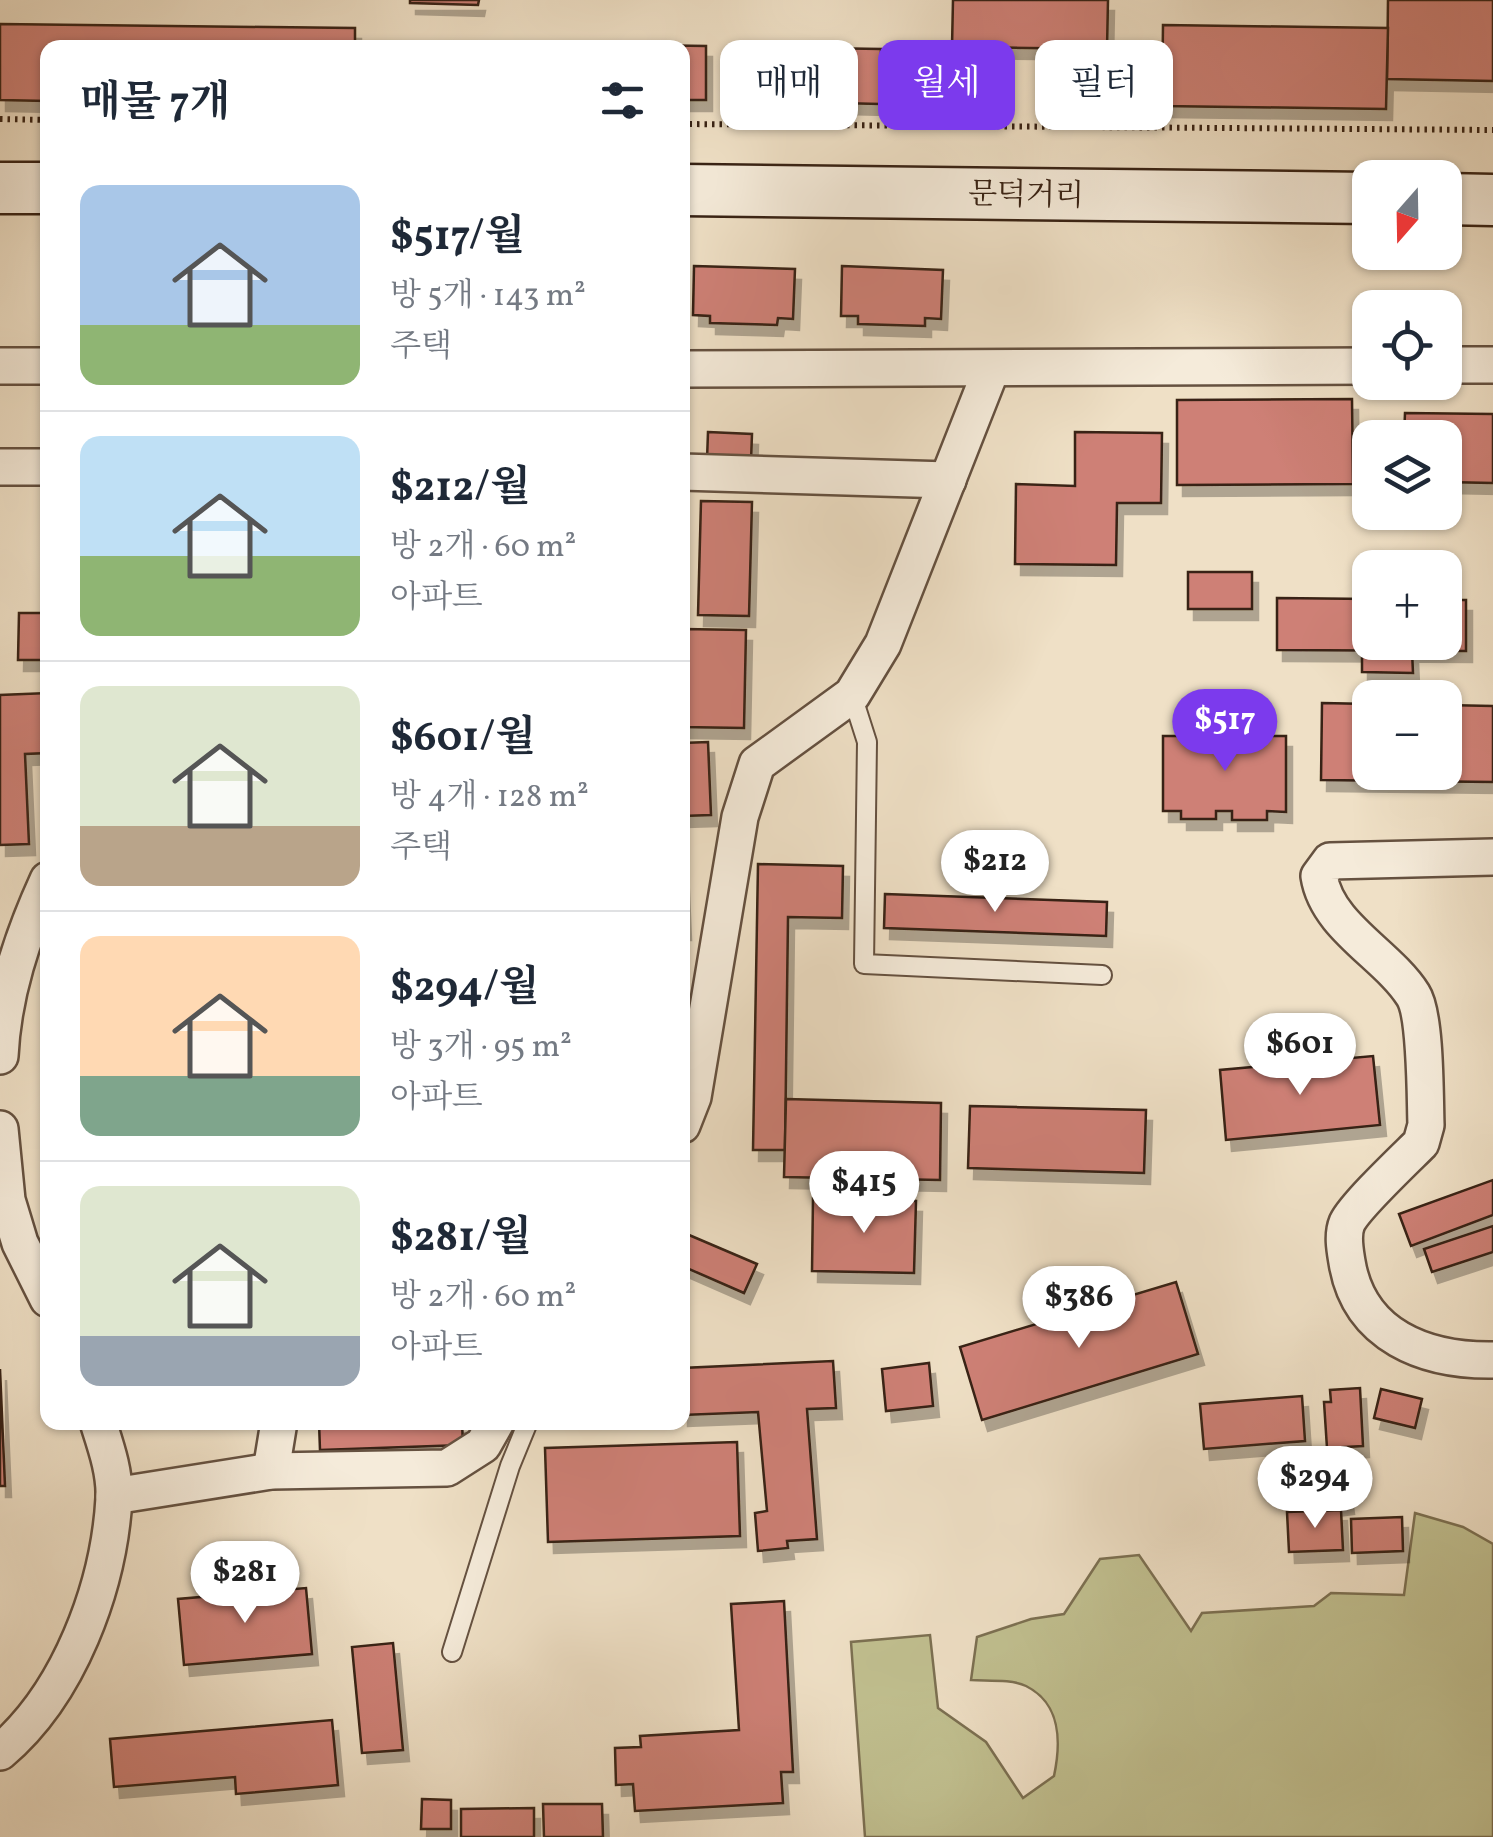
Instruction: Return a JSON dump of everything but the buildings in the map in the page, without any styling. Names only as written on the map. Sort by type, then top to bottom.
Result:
[{"type":"main road","points":[[0,188],[40,188]]},
{"type":"main road","name":"문덕거리","points":[[690,190],[1352,198]]},
{"type":"main road","points":[[1462,199],[1493,200]]},
{"type":"street","points":[[1462,365],[1493,365]]},
{"type":"street","points":[[0,366],[40,366]]},
{"type":"street","points":[[690,369],[1352,366]]},
{"type":"street","points":[[690,1106],[740,817],[758,764],[852,695],[883,644],[991,370]]},
{"type":"street","points":[[0,467],[40,467]]},
{"type":"street","points":[[690,472],[948,480]]},
{"type":"street","points":[[1493,857],[1330,861],[1319,876],[1322,894],[1414,996],[1420,1014],[1426,1126],[1422,1142],[1348,1222],[1344,1244],[1351,1285],[1376,1323],[1407,1344],[1448,1359],[1493,1360]]},
{"type":"street","points":[[0,1056],[11,952],[40,896]]},
{"type":"street","points":[[0,1130],[7,1200],[20,1243],[40,1283]]},
{"type":"street","points":[[0,1752],[53,1692],[101,1588],[114,1496],[111,1464],[100,1430]]},
{"type":"street","points":[[271,1471],[278,1430]]},
{"type":"street","points":[[114,1496],[271,1471],[447,1468],[483,1445],[491,1430]]},
{"type":"lane","points":[[852,695],[866,742],[864,964],[1102,975]]},
{"type":"lane","points":[[452,1652],[525,1430]]},
{"type":"path","points":[[0,119],[40,120]]},
{"type":"path","points":[[690,124],[1493,130]]},
{"type":"shaded area","points":[[1415,1513],[1463,1527],[1493,1544],[1493,1837],[865,1837],[851,1642],[930,1635],[938,1708],[986,1742],[1023,1798],[1054,1776],[1058,1738],[1053,1714],[1047,1703],[1026,1686],[971,1680],[977,1637],[1031,1619],[1064,1614],[1100,1559],[1139,1555],[1191,1631],[1202,1613],[1314,1606],[1331,1593],[1404,1595]]}]
